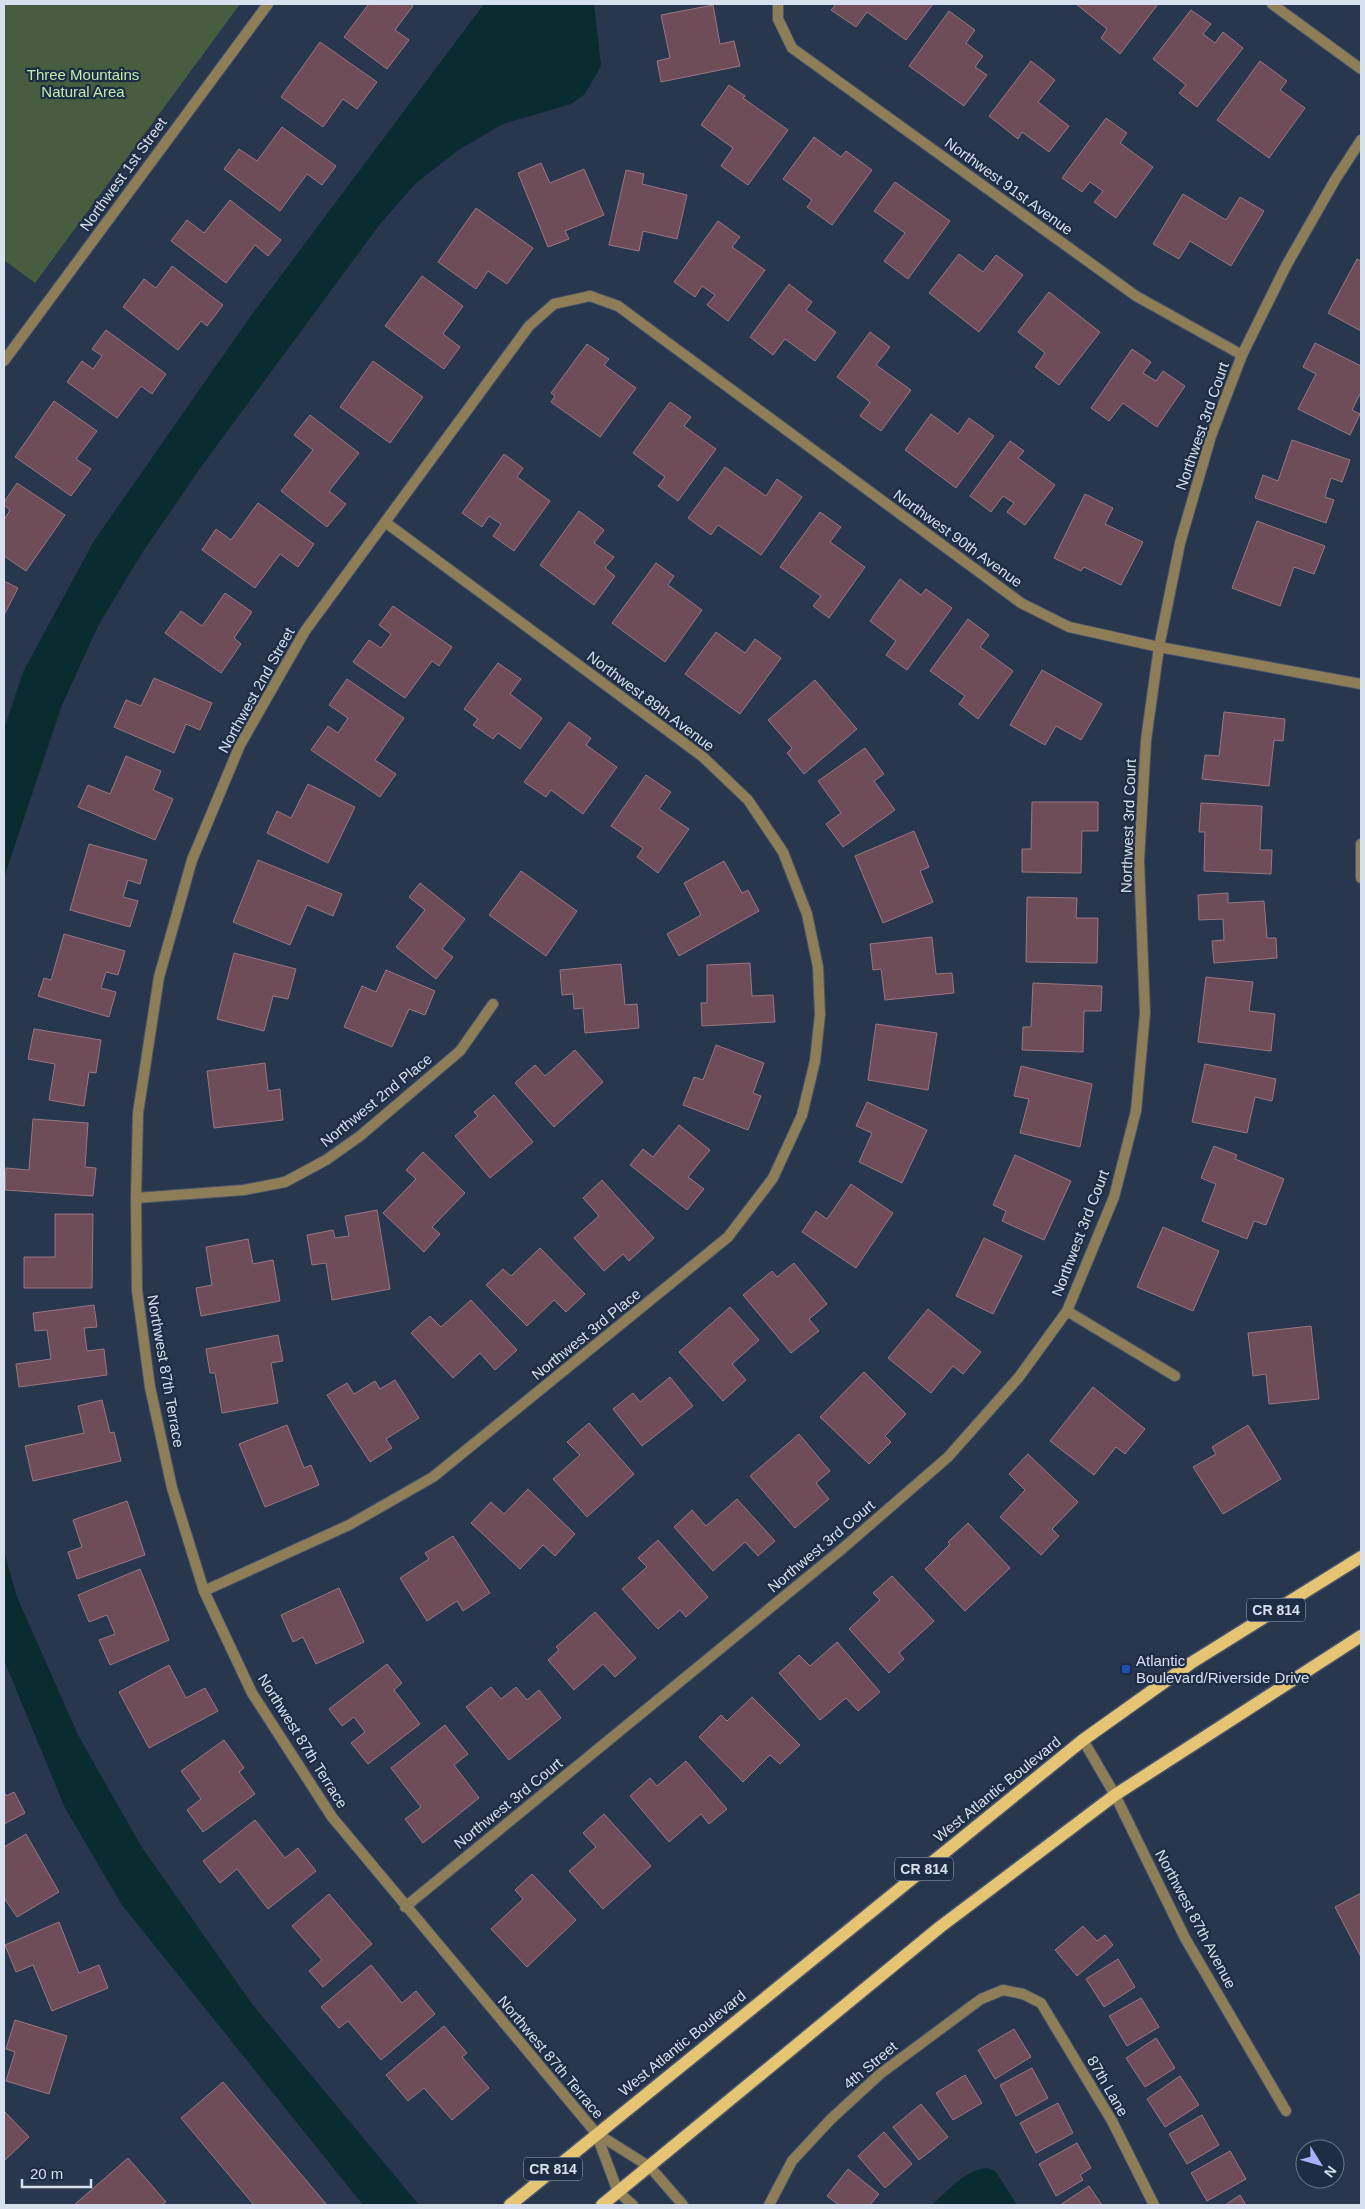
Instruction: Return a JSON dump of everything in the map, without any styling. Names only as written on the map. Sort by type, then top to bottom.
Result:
[{"type":"main road","name":"West Atlantic Boulevard","points":[[510,2205],[596,2133],[1083,1740],[1190,1663],[1361,1557]]},
{"type":"main road","points":[[602,2205],[940,1927],[1115,1795],[1361,1636]]},
{"type":"street","name":"Northwest 1st Street","points":[[4,362],[268,4]]},
{"type":"street","name":"Northwest 91st Avenue","points":[[778,4],[778,19],[792,48],[1136,296],[1242,355]]},
{"type":"street","points":[[1272,4],[1361,69]]},
{"type":"street","name":"Northwest 3rd Court","points":[[406,1907],[842,1549],[948,1457],[1019,1377],[1067,1311],[1114,1197],[1136,1110],[1145,1012],[1139,861],[1146,740],[1159,647],[1180,544],[1211,436],[1242,355],[1286,266],[1335,180],[1361,140]]},
{"type":"street","name":"Northwest 2nd Street","points":[[136,1198],[138,1113],[159,977],[192,860],[240,745],[305,631],[529,326],[554,304],[590,296]]},
{"type":"street","name":"Northwest 90th Avenue","points":[[590,296],[618,306],[1021,603],[1069,627],[1159,647],[1361,684]]},
{"type":"street","name":"Northwest 89th Avenue","points":[[385,522],[703,757],[748,800],[783,852],[808,914],[818,967]]},
{"type":"street","points":[[1361,844],[1361,878]]},
{"type":"street","name":"Northwest 3rd Place","points":[[204,1591],[349,1526],[433,1477],[728,1237],[772,1178],[802,1115],[815,1061],[820,1015],[818,967]]},
{"type":"street","name":"Northwest 2nd Place","points":[[136,1198],[244,1190],[285,1182],[326,1160],[360,1136],[460,1051],[493,1004]]},
{"type":"street","name":"Northwest 87th Terrace","points":[[136,1198],[137,1290],[150,1387],[172,1488],[204,1591],[258,1702],[332,1817],[596,2133],[650,2167],[676,2200],[683,2205]]},
{"type":"street","points":[[1067,1311],[1175,1376]]},
{"type":"street","name":"Northwest 87th Avenue","points":[[1083,1740],[1115,1795],[1185,1938],[1286,2111]]},
{"type":"street","name":"4th Street","points":[[769,2205],[792,2161],[830,2119],[880,2074],[980,1998],[1003,1990],[1023,1994]]},
{"type":"street","name":"87th Lane","points":[[1023,1994],[1041,2003],[1112,2121],[1154,2205]]},
{"type":"street","name":"Northwest 87th Terrace","points":[[596,2133],[618,2192],[633,2205]]},
{"type":"green space","name":"Three Mountains Natural Area","points":[[4,4],[240,4],[35,283],[4,260]]},
{"type":"shaded area","points":[[484,4],[594,4],[601,66],[585,94],[571,104],[503,124],[460,149],[416,183],[380,224],[201,467],[142,553],[99,624],[62,705],[4,878],[4,729],[23,672],[94,541],[250,317]]},
{"type":"shaded area","points":[[4,1552],[17,1597],[78,1735],[141,1846],[252,2004],[419,2205],[363,2205],[122,1905],[65,1808],[4,1660]]},
{"type":"shaded area","points":[[988,2168],[996,2172],[1017,2205],[932,2205],[964,2177]]},
{"type":"building","points":[[366,4],[410,4],[413,6],[395,30],[409,40],[387,69],[344,37],[368,5]]},
{"type":"building","points":[[836,4],[933,4],[906,40],[867,12],[856,27],[831,10]]},
{"type":"building","points":[[1076,4],[1158,4],[1120,54],[1101,38],[1107,29]]},
{"type":"building","points":[[713,5],[720,44],[734,41],[740,66],[661,82],[657,61],[670,58],[661,15]]},
{"type":"building","points":[[1191,10],[1211,24],[1203,34],[1215,43],[1223,32],[1243,48],[1197,107],[1179,93],[1186,85],[1153,59]]},
{"type":"building","points":[[949,11],[975,30],[966,43],[983,56],[975,67],[987,75],[964,106],[909,66]]},
{"type":"building","points":[[320,42],[377,82],[357,109],[343,99],[323,127],[281,97]]},
{"type":"building","points":[[1031,61],[1055,80],[1038,102],[1069,126],[1049,152],[1022,132],[1018,139],[989,116]]},
{"type":"building","points":[[1260,61],[1287,81],[1280,90],[1305,108],[1269,158],[1217,120]]},
{"type":"building","points":[[729,85],[745,96],[743,98],[788,130],[748,185],[721,166],[733,148],[701,125]]},
{"type":"building","points":[[1106,118],[1127,133],[1120,143],[1153,167],[1116,218],[1094,202],[1103,191],[1090,182],[1082,192],[1062,178]]},
{"type":"building","points":[[282,127],[336,166],[322,185],[307,174],[280,211],[224,169],[239,149],[257,161]]},
{"type":"building","points":[[814,137],[841,157],[846,151],[872,170],[832,225],[807,207],[812,200],[783,179]]},
{"type":"building","points":[[541,163],[550,183],[584,169],[604,215],[565,231],[569,239],[548,247],[518,173]]},
{"type":"building","points":[[626,170],[644,174],[642,184],[687,195],[677,239],[643,231],[639,251],[609,245]]},
{"type":"building","points":[[895,182],[950,221],[908,279],[884,261],[905,233],[874,211]]},
{"type":"building","points":[[1183,194],[1226,220],[1240,197],[1264,211],[1231,266],[1190,241],[1179,259],[1153,244]]},
{"type":"building","points":[[230,200],[281,240],[268,256],[255,245],[226,283],[171,241],[187,220],[204,233]]},
{"type":"building","points":[[476,208],[533,248],[507,284],[488,271],[476,289],[438,262]]},
{"type":"building","points":[[718,221],[740,237],[732,247],[765,270],[728,321],[707,305],[715,295],[702,286],[695,297],[674,282]]},
{"type":"building","points":[[959,254],[983,272],[996,255],[1023,275],[979,332],[929,293]]},
{"type":"building","points":[[1357,259],[1361,261],[1361,331],[1328,313]]},
{"type":"building","points":[[172,266],[223,305],[207,326],[201,321],[178,350],[123,307],[144,279],[156,288]]},
{"type":"building","points":[[422,276],[463,306],[443,334],[460,347],[444,369],[385,326]]},
{"type":"building","points":[[789,284],[812,302],[806,310],[836,332],[815,361],[785,339],[773,355],[750,337]]},
{"type":"building","points":[[1049,292],[1100,332],[1059,385],[1035,367],[1045,353],[1018,332]]},
{"type":"building","points":[[106,330],[166,374],[152,394],[141,386],[117,418],[67,382],[82,361],[93,369],[102,356],[92,349]]},
{"type":"building","points":[[870,332],[890,347],[876,365],[911,390],[881,431],[860,416],[870,402],[837,377]]},
{"type":"building","points":[[1315,343],[1361,366],[1361,392],[1352,410],[1360,414],[1350,435],[1298,409],[1316,374],[1303,367]]},
{"type":"building","points":[[587,344],[609,359],[604,365],[636,388],[600,437],[551,402],[555,396],[551,393]]},
{"type":"building","points":[[1132,349],[1151,362],[1143,373],[1156,381],[1163,371],[1185,386],[1157,427],[1123,403],[1109,421],[1091,408]]},
{"type":"building","points":[[373,361],[423,397],[390,443],[340,407]]},
{"type":"building","points":[[54,401],[97,431],[76,459],[91,469],[71,496],[15,457]]},
{"type":"building","points":[[670,402],[691,417],[684,426],[716,449],[678,501],[658,486],[665,477],[633,453]]},
{"type":"building","points":[[931,414],[958,434],[969,418],[994,436],[956,488],[905,450]]},
{"type":"building","points":[[310,415],[359,453],[329,491],[346,504],[327,527],[281,491],[313,450],[294,435]]},
{"type":"building","points":[[1292,440],[1350,460],[1342,482],[1331,478],[1325,497],[1334,500],[1326,523],[1255,498],[1263,475],[1278,481]]},
{"type":"building","points":[[1010,441],[1024,451],[1018,458],[1055,485],[1025,525],[1007,512],[1014,503],[1003,496],[991,512],[970,496]]},
{"type":"building","points":[[504,454],[523,468],[517,477],[550,501],[514,551],[493,536],[501,524],[489,516],[482,527],[462,513]]},
{"type":"building","points":[[725,467],[766,496],[777,479],[802,497],[761,555],[718,525],[711,535],[688,518]]},
{"type":"building","points":[[17,483],[65,515],[26,571],[4,556],[4,520],[10,510],[4,505],[4,502]]},
{"type":"building","points":[[1085,494],[1113,508],[1105,524],[1143,542],[1121,585],[1084,567],[1081,571],[1054,558]]},
{"type":"building","points":[[258,503],[314,544],[298,567],[280,554],[255,588],[202,550],[216,529],[231,540]]},
{"type":"building","points":[[579,511],[604,530],[594,543],[614,557],[605,568],[615,576],[594,605],[540,565]]},
{"type":"building","points":[[820,512],[841,527],[830,542],[865,567],[829,618],[813,606],[821,596],[780,567]]},
{"type":"building","points":[[1257,521],[1325,546],[1314,574],[1294,567],[1280,606],[1232,588]]},
{"type":"building","points":[[656,563],[674,576],[668,585],[702,610],[665,662],[612,623]]},
{"type":"building","points":[[900,579],[921,595],[926,589],[952,608],[907,670],[886,655],[896,641],[870,621]]},
{"type":"building","points":[[4,581],[18,588],[4,615]]},
{"type":"building","points":[[225,593],[252,612],[234,638],[241,644],[221,673],[165,633],[181,611],[202,626]]},
{"type":"building","points":[[393,606],[452,647],[439,666],[432,661],[405,698],[353,662],[369,640],[381,648],[391,634],[379,625]]},
{"type":"building","points":[[968,619],[989,635],[980,647],[1013,671],[978,719],[959,704],[965,696],[930,671]]},
{"type":"building","points":[[716,632],[745,653],[755,639],[781,658],[740,714],[685,674]]},
{"type":"building","points":[[498,663],[521,679],[510,694],[542,718],[520,749],[498,733],[493,739],[473,725],[478,719],[464,709]]},
{"type":"building","points":[[1042,670],[1102,704],[1081,740],[1056,726],[1045,745],[1010,725]]},
{"type":"building","points":[[154,678],[212,703],[200,730],[186,724],[174,753],[114,727],[126,700],[141,706]]},
{"type":"building","points":[[347,679],[404,718],[375,760],[396,774],[380,797],[311,750],[328,726],[338,733],[348,718],[329,705]]},
{"type":"building","points":[[815,680],[857,729],[804,774],[787,753],[792,748],[768,720]]},
{"type":"building","points":[[1224,712],[1285,719],[1283,741],[1274,740],[1269,786],[1202,779],[1205,755],[1219,756]]},
{"type":"building","points":[[569,722],[591,738],[586,745],[617,767],[583,814],[551,790],[546,797],[524,782]]},
{"type":"building","points":[[865,748],[884,774],[874,781],[895,810],[843,847],[826,824],[841,813],[818,781]]},
{"type":"building","points":[[126,756],[161,771],[153,790],[173,799],[155,840],[78,807],[88,785],[110,794]]},
{"type":"building","points":[[646,775],[671,792],[659,809],[689,829],[658,873],[637,857],[643,848],[611,826]]},
{"type":"building","points":[[308,784],[355,807],[328,863],[267,833],[277,811],[291,818]]},
{"type":"building","points":[[1032,802],[1098,802],[1098,831],[1082,831],[1081,873],[1022,872],[1022,849],[1031,849]]},
{"type":"building","points":[[1201,803],[1262,806],[1260,850],[1272,850],[1271,874],[1204,871],[1205,832],[1199,832]]},
{"type":"building","points":[[914,831],[929,867],[920,871],[933,902],[883,923],[855,856]]},
{"type":"building","points":[[89,844],[147,860],[140,884],[128,880],[123,897],[138,901],[130,927],[70,910]]},
{"type":"building","points":[[258,860],[342,894],[333,916],[307,905],[290,945],[233,922]]},
{"type":"building","points":[[724,861],[742,893],[748,890],[759,911],[679,956],[667,934],[701,915],[684,883]]},
{"type":"building","points":[[521,871],[577,911],[546,956],[489,915]]},
{"type":"building","points":[[420,883],[465,919],[442,949],[453,957],[436,979],[396,947],[425,910],[409,897]]},
{"type":"building","points":[[1228,893],[1228,903],[1264,901],[1267,938],[1276,938],[1277,958],[1214,963],[1212,941],[1224,940],[1223,919],[1199,920],[1198,895]]},
{"type":"building","points":[[1027,897],[1077,898],[1076,918],[1098,918],[1097,963],[1026,962]]},
{"type":"building","points":[[64,934],[125,951],[118,975],[106,972],[101,988],[116,992],[109,1017],[38,996],[44,978],[51,980]]},
{"type":"building","points":[[932,937],[936,974],[952,973],[954,993],[885,1000],[881,969],[873,970],[870,944]]},
{"type":"building","points":[[234,953],[296,969],[288,999],[273,996],[264,1031],[217,1019]]},
{"type":"building","points":[[750,963],[752,996],[773,995],[775,1022],[702,1026],[701,1003],[707,1003],[707,965]]},
{"type":"building","points":[[621,964],[625,1005],[637,1004],[639,1028],[585,1033],[583,1008],[574,1009],[573,994],[562,995],[560,970]]},
{"type":"building","points":[[386,970],[435,991],[425,1015],[409,1009],[392,1047],[344,1027],[362,986],[376,992]]},
{"type":"building","points":[[1206,977],[1253,982],[1249,1011],[1275,1014],[1271,1051],[1198,1042]]},
{"type":"building","points":[[1033,983],[1102,986],[1101,1011],[1084,1011],[1083,1052],[1022,1050],[1023,1027],[1031,1027]]},
{"type":"building","points":[[876,1024],[937,1033],[928,1090],[868,1080]]},
{"type":"building","points":[[34,1029],[101,1040],[96,1073],[89,1072],[84,1106],[49,1100],[55,1064],[28,1059]]},
{"type":"building","points":[[716,1045],[764,1063],[753,1093],[761,1096],[748,1130],[683,1105],[694,1077],[703,1080]]},
{"type":"building","points":[[575,1050],[603,1082],[554,1127],[515,1083],[535,1065],[545,1076]]},
{"type":"building","points":[[265,1063],[268,1091],[280,1089],[283,1120],[214,1128],[207,1071]]},
{"type":"building","points":[[1205,1064],[1276,1079],[1272,1101],[1255,1097],[1247,1133],[1192,1122]]},
{"type":"building","points":[[1021,1066],[1092,1084],[1080,1147],[1020,1133],[1029,1099],[1014,1096]]},
{"type":"building","points":[[494,1095],[533,1142],[490,1178],[455,1136],[478,1116],[474,1112]]},
{"type":"building","points":[[867,1102],[927,1130],[902,1183],[859,1162],[872,1133],[856,1126]]},
{"type":"building","points":[[33,1119],[88,1123],[85,1167],[96,1168],[93,1196],[5,1190],[6,1168],[29,1170]]},
{"type":"building","points":[[679,1125],[710,1150],[688,1177],[704,1189],[687,1210],[630,1165],[643,1149],[653,1157]]},
{"type":"building","points":[[1214,1146],[1237,1155],[1235,1159],[1284,1179],[1266,1225],[1254,1221],[1247,1239],[1202,1221],[1216,1184],[1201,1178]]},
{"type":"building","points":[[423,1152],[465,1193],[432,1227],[440,1234],[424,1252],[383,1213],[416,1179],[406,1170]]},
{"type":"building","points":[[1015,1155],[1071,1181],[1044,1240],[1002,1221],[1006,1211],[993,1205]]},
{"type":"building","points":[[602,1180],[654,1238],[629,1261],[623,1254],[604,1271],[574,1238],[599,1216],[583,1198]]},
{"type":"building","points":[[851,1184],[893,1213],[856,1268],[802,1232],[816,1211],[827,1219]]},
{"type":"building","points":[[377,1210],[390,1289],[332,1300],[326,1263],[312,1265],[307,1235],[333,1230],[335,1238],[349,1236],[345,1216]]},
{"type":"building","points":[[55,1214],[93,1214],[92,1288],[24,1288],[24,1257],[55,1257]]},
{"type":"building","points":[[1163,1227],[1219,1251],[1193,1311],[1137,1287]]},
{"type":"building","points":[[984,1238],[1022,1256],[993,1314],[956,1296]]},
{"type":"building","points":[[248,1239],[253,1264],[273,1260],[280,1301],[201,1316],[196,1288],[212,1285],[206,1247]]},
{"type":"building","points":[[540,1248],[585,1294],[566,1312],[554,1300],[527,1326],[486,1285],[503,1269],[511,1276]]},
{"type":"building","points":[[794,1263],[827,1304],[809,1319],[819,1331],[791,1353],[743,1295],[772,1271],[777,1277]]},
{"type":"building","points":[[471,1300],[517,1350],[495,1370],[480,1353],[453,1378],[411,1333],[430,1316],[441,1327]]},
{"type":"building","points":[[94,1305],[97,1327],[84,1328],[87,1351],[104,1349],[107,1375],[19,1387],[16,1364],[51,1359],[47,1330],[35,1331],[33,1313]]},
{"type":"building","points":[[730,1307],[759,1340],[732,1364],[746,1380],[723,1401],[679,1352]]},
{"type":"building","points":[[928,1309],[981,1352],[963,1374],[953,1366],[931,1393],[888,1358]]},
{"type":"building","points":[[1311,1326],[1319,1399],[1269,1404],[1266,1374],[1253,1376],[1248,1333]]},
{"type":"building","points":[[278,1335],[283,1361],[271,1363],[278,1403],[222,1413],[215,1373],[210,1373],[206,1349]]},
{"type":"building","points":[[864,1372],[906,1414],[885,1436],[891,1442],[869,1464],[820,1417]]},
{"type":"building","points":[[670,1377],[693,1406],[642,1446],[613,1409],[633,1393],[640,1402]]},
{"type":"building","points":[[395,1380],[419,1418],[386,1439],[392,1448],[370,1462],[327,1395],[347,1383],[354,1394],[375,1381],[380,1389]]},
{"type":"building","points":[[1093,1387],[1145,1429],[1125,1454],[1116,1447],[1094,1475],[1050,1441]]},
{"type":"building","points":[[102,1400],[110,1433],[114,1432],[121,1461],[33,1481],[25,1446],[84,1433],[78,1406]]},
{"type":"building","points":[[589,1423],[634,1474],[587,1517],[553,1479],[580,1455],[567,1442]]},
{"type":"building","points":[[287,1425],[304,1468],[311,1465],[319,1485],[265,1507],[239,1444]]},
{"type":"building","points":[[1248,1425],[1281,1479],[1223,1514],[1193,1467],[1216,1454],[1212,1447]]},
{"type":"building","points":[[799,1434],[830,1471],[816,1483],[829,1499],[795,1528],[750,1476]]},
{"type":"building","points":[[1028,1454],[1078,1502],[1052,1529],[1059,1536],[1041,1555],[1000,1517],[1025,1490],[1009,1474]]},
{"type":"building","points":[[528,1489],[575,1534],[555,1556],[543,1545],[520,1569],[471,1523],[491,1502],[504,1514]]},
{"type":"building","points":[[737,1499],[775,1541],[758,1556],[745,1542],[713,1571],[674,1527],[692,1510],[706,1526]]},
{"type":"building","points":[[127,1501],[145,1555],[77,1579],[68,1552],[82,1547],[73,1520]]},
{"type":"building","points":[[968,1523],[1010,1568],[965,1611],[925,1569],[950,1544],[948,1542]]},
{"type":"building","points":[[453,1536],[490,1593],[463,1611],[457,1601],[427,1621],[400,1578],[429,1559],[425,1553]]},
{"type":"building","points":[[658,1540],[708,1597],[686,1617],[680,1610],[658,1629],[622,1589],[647,1567],[638,1558]]},
{"type":"building","points":[[140,1569],[169,1640],[110,1665],[99,1640],[115,1634],[107,1615],[89,1622],[78,1595]]},
{"type":"building","points":[[892,1576],[934,1621],[899,1653],[904,1659],[889,1673],[849,1629],[880,1600],[873,1593]]},
{"type":"building","points":[[339,1588],[364,1642],[316,1664],[303,1637],[293,1642],[281,1615]]},
{"type":"building","points":[[595,1612],[636,1658],[615,1677],[603,1664],[574,1690],[548,1660],[559,1650],[556,1647]]},
{"type":"building","points":[[837,1642],[880,1692],[858,1711],[846,1698],[820,1720],[779,1673],[799,1655],[810,1666]]},
{"type":"building","points":[[387,1664],[402,1683],[394,1690],[420,1724],[368,1764],[351,1743],[365,1732],[354,1717],[342,1726],[329,1709]]},
{"type":"building","points":[[169,1665],[186,1698],[205,1688],[218,1711],[149,1748],[119,1692]]},
{"type":"building","points":[[491,1687],[501,1699],[516,1687],[527,1700],[539,1690],[561,1718],[509,1760],[466,1707]]},
{"type":"building","points":[[752,1697],[800,1745],[780,1764],[770,1755],[743,1782],[699,1737],[721,1715],[727,1721]]},
{"type":"building","points":[[445,1725],[468,1754],[454,1765],[479,1798],[423,1843],[405,1819],[421,1807],[391,1768]]},
{"type":"building","points":[[224,1740],[244,1768],[239,1772],[255,1794],[203,1832],[187,1810],[201,1799],[181,1771]]},
{"type":"building","points":[[686,1761],[727,1809],[709,1824],[701,1814],[669,1842],[630,1796],[650,1778],[657,1786]]},
{"type":"building","points":[[4,1791],[6,1796],[14,1792],[25,1813],[4,1824]]},
{"type":"building","points":[[604,1814],[651,1866],[603,1909],[569,1871],[596,1847],[583,1833]]},
{"type":"building","points":[[255,1820],[285,1858],[298,1848],[316,1871],[268,1909],[237,1869],[220,1883],[203,1861]]},
{"type":"building","points":[[26,1834],[59,1892],[17,1917],[4,1898],[4,1847]]},
{"type":"building","points":[[532,1874],[576,1920],[527,1967],[491,1929],[523,1899],[515,1890]]},
{"type":"building","points":[[1361,1893],[1361,1957],[1335,1907]]},
{"type":"building","points":[[329,1894],[372,1944],[323,1987],[309,1971],[322,1960],[292,1926]]},
{"type":"building","points":[[59,1922],[79,1973],[99,1965],[108,1988],[52,2011],[33,1965],[16,1972],[5,1945]]},
{"type":"building","points":[[1083,1926],[1097,1941],[1105,1935],[1113,1945],[1077,1976],[1055,1950]]},
{"type":"building","points":[[1118,1959],[1135,1987],[1104,2007],[1086,1979]]},
{"type":"building","points":[[371,1965],[402,2003],[416,1991],[435,2014],[381,2060],[348,2021],[339,2028],[321,2007]]},
{"type":"building","points":[[1141,1998],[1159,2027],[1127,2046],[1109,2016]]},
{"type":"building","points":[[15,2020],[67,2036],[49,2094],[6,2081],[15,2052],[6,2049]]},
{"type":"building","points":[[444,2026],[467,2053],[462,2057],[489,2088],[452,2120],[424,2088],[408,2101],[386,2075]]},
{"type":"building","points":[[1014,2029],[1031,2057],[995,2079],[978,2050]]},
{"type":"building","points":[[1156,2038],[1175,2068],[1145,2087],[1126,2058]]},
{"type":"building","points":[[1032,2068],[1048,2098],[1016,2116],[1000,2085]]},
{"type":"building","points":[[965,2075],[982,2103],[953,2120],[936,2093]]},
{"type":"building","points":[[1180,2076],[1199,2105],[1165,2127],[1147,2099]]},
{"type":"building","points":[[223,2082],[327,2205],[254,2205],[181,2118]]},
{"type":"building","points":[[1058,2103],[1073,2133],[1036,2153],[1020,2123]]},
{"type":"building","points":[[921,2104],[948,2137],[919,2160],[893,2127]]},
{"type":"building","points":[[4,2111],[29,2137],[4,2161]]},
{"type":"building","points":[[1202,2115],[1219,2145],[1187,2164],[1169,2134]]},
{"type":"building","points":[[884,2132],[912,2164],[885,2188],[858,2156]]},
{"type":"building","points":[[1077,2143],[1091,2168],[1080,2175],[1083,2180],[1056,2196],[1039,2164]]},
{"type":"building","points":[[1230,2151],[1246,2179],[1207,2201],[1191,2173]]},
{"type":"building","points":[[128,2158],[166,2202],[161,2205],[74,2205]]},
{"type":"building","points":[[848,2169],[879,2194],[870,2205],[839,2205],[827,2196]]},
{"type":"building","points":[[1089,2186],[1102,2205],[1060,2205]]},
{"type":"building","points":[[1240,2195],[1246,2205],[1225,2205]]},
{"type":"place","name":"Atlantic Boulevard/Riverside Drive","points":[[1126,1669]]}]
